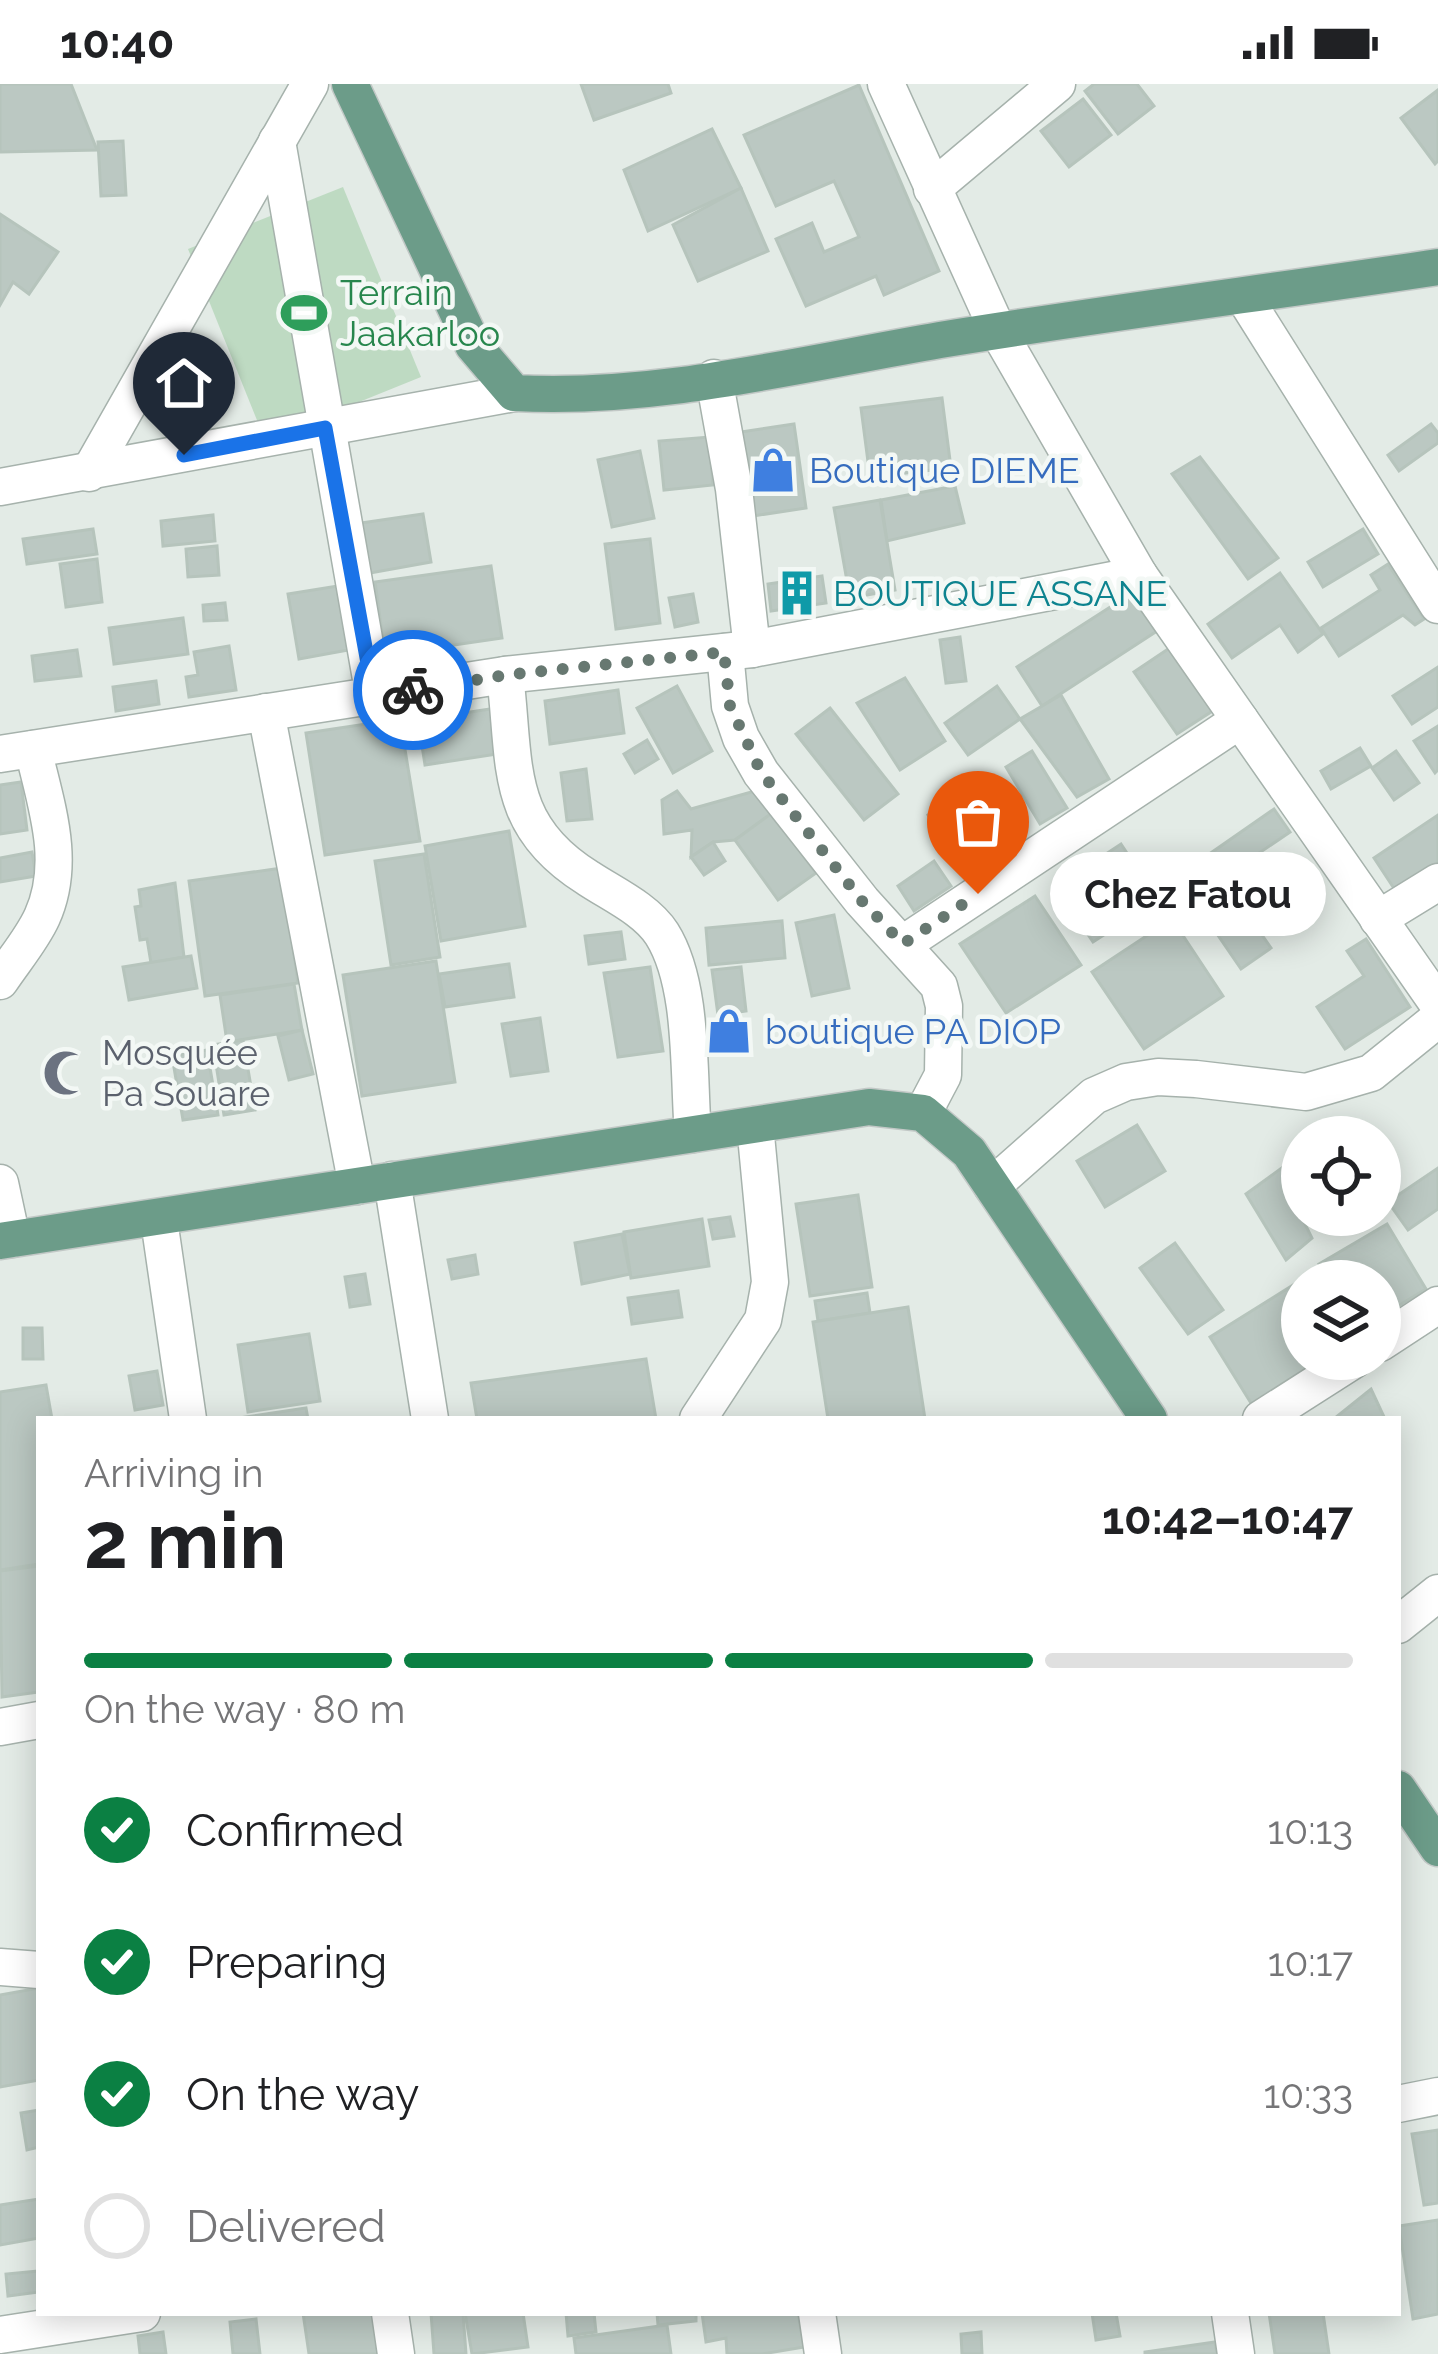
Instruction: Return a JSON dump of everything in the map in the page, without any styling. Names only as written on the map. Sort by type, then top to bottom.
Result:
[{"type":"main road","points":[[350,84],[473,345],[514,393],[578,397],[1438,267]]},
{"type":"main road","points":[[6,1240],[869,1107],[922,1113],[969,1152],[1147,1416]]},
{"type":"main road","points":[[1401,1793],[1438,1848]]},
{"type":"street","points":[[89,473],[310,84]]},
{"type":"street","points":[[886,84],[998,331],[1139,575],[1438,1004]]},
{"type":"street","points":[[932,189],[1058,84]]},
{"type":"street","points":[[277,141],[374,696]]},
{"type":"street","points":[[1244,297],[1438,605]]},
{"type":"street","points":[[714,378],[734,489],[738,651],[730,706],[761,772],[862,901],[939,986],[944,1006],[943,1075],[922,1113]]},
{"type":"street","points":[[0,487],[514,393]]},
{"type":"street","points":[[0,981],[41,921],[54,886],[54,844],[16,752],[506,675],[738,651],[1139,575]]},
{"type":"street","points":[[506,675],[520,799],[527,820],[541,842],[564,863],[638,909],[659,929],[674,957],[682,988],[692,1134]]},
{"type":"street","points":[[266,712],[429,1416]]},
{"type":"street","points":[[903,944],[1240,720]]},
{"type":"street","points":[[1378,919],[1438,882]]},
{"type":"street","points":[[992,1186],[1094,1096],[1126,1082],[1158,1077],[1196,1079],[1306,1092],[1371,1073],[1438,1019]]},
{"type":"street","points":[[700,1416],[763,1320],[770,1282],[755,1125]]},
{"type":"street","points":[[0,1183],[6,1240]]},
{"type":"street","points":[[159,1220],[188,1416]]},
{"type":"street","points":[[1401,1329],[1438,1305]]},
{"type":"street","points":[[1267,1416],[1322,1380]]},
{"type":"street","points":[[1401,1623],[1438,1593]]},
{"type":"street","points":[[0,1726],[36,1720]]},
{"type":"street","points":[[0,1967],[36,1970]]},
{"type":"street","points":[[1401,2103],[1438,2096]]},
{"type":"street","points":[[0,2335],[123,2316]]},
{"type":"street","points":[[390,2316],[396,2354]]},
{"type":"street","points":[[817,2316],[823,2354]]},
{"type":"street","points":[[1230,2316],[1236,2354]]},
{"type":"green space","name":"Terrain Jaakarloo","points":[[343,187],[421,377],[265,440],[188,249]]},
{"type":"building","points":[[0,84],[71,84],[97,150],[0,152]]},
{"type":"building","points":[[581,84],[668,84],[671,93],[594,120]]},
{"type":"building","points":[[1094,84],[1137,84],[1154,106],[1118,134],[1085,91]]},
{"type":"building","points":[[859,85],[939,271],[884,295],[876,276],[806,306],[776,239],[812,223],[824,252],[859,237],[834,181],[776,206],[744,135]]},
{"type":"building","points":[[1438,90],[1438,161],[1435,164],[1401,118]]},
{"type":"building","points":[[1083,99],[1111,135],[1069,167],[1041,131]]},
{"type":"building","points":[[712,129],[741,188],[648,231],[624,170]]},
{"type":"building","points":[[123,141],[126,195],[101,196],[98,142]]},
{"type":"building","points":[[741,188],[768,251],[698,281],[673,225]]},
{"type":"building","points":[[0,214],[58,252],[29,294],[13,282],[0,305]]},
{"type":"building","points":[[942,398],[951,468],[870,477],[861,408]]},
{"type":"building","name":"Boutique DIEME","points":[[794,424],[806,508],[753,516],[741,432]]},
{"type":"building","points":[[1431,424],[1438,443],[1399,471],[1388,455]]},
{"type":"building","points":[[709,437],[713,485],[664,490],[659,441]]},
{"type":"building","points":[[640,451],[654,518],[612,527],[598,460]]},
{"type":"building","points":[[1200,457],[1278,558],[1248,579],[1172,474]]},
{"type":"building","points":[[955,486],[964,523],[887,541],[881,500]]},
{"type":"building","points":[[880,500],[895,590],[850,598],[834,508]]},
{"type":"building","points":[[423,514],[431,562],[370,573],[361,523]]},
{"type":"building","points":[[213,515],[215,541],[163,546],[161,521]]},
{"type":"building","points":[[93,529],[97,554],[27,564],[23,539]]},
{"type":"building","points":[[1363,529],[1378,554],[1323,587],[1308,562]]},
{"type":"building","points":[[650,539],[660,623],[616,629],[605,544]]},
{"type":"building","points":[[217,546],[219,575],[188,577],[186,549]]},
{"type":"building","points":[[97,559],[102,602],[66,607],[60,564]]},
{"type":"building","points":[[1388,564],[1424,619],[1415,625],[1403,615],[1339,656],[1321,628],[1380,590],[1371,575]]},
{"type":"building","points":[[491,566],[502,638],[385,655],[375,582]]},
{"type":"building","points":[[1280,573],[1323,634],[1298,652],[1280,625],[1232,658],[1208,624]]},
{"type":"building","name":"BOUTIQUE ASSANE","points":[[822,576],[826,603],[771,611],[768,584]]},
{"type":"building","points":[[338,586],[348,650],[299,659],[288,594]]},
{"type":"building","points":[[1132,593],[1157,631],[1042,706],[1017,667]]},
{"type":"building","points":[[693,594],[698,622],[675,627],[669,598]]},
{"type":"building","points":[[225,603],[227,620],[204,621],[203,605]]},
{"type":"building","points":[[183,618],[188,654],[114,664],[109,628]]},
{"type":"building","points":[[960,637],[966,681],[946,683],[940,640]]},
{"type":"building","points":[[229,646],[236,690],[189,697],[186,677],[198,675],[194,652]]},
{"type":"building","points":[[1171,647],[1214,710],[1177,734],[1134,672]]},
{"type":"building","points":[[77,650],[81,676],[35,681],[32,656]]},
{"type":"building","points":[[1438,667],[1438,707],[1412,724],[1393,696]]},
{"type":"building","points":[[905,678],[945,741],[900,770],[857,703]]},
{"type":"building","points":[[156,681],[159,704],[116,711],[113,687]]},
{"type":"building","points":[[677,686],[712,751],[673,773],[637,708]]},
{"type":"building","points":[[997,686],[1020,719],[968,755],[945,723]]},
{"type":"building","points":[[618,690],[624,733],[550,744],[545,701]]},
{"type":"building","points":[[1061,695],[1109,779],[1077,797],[1020,719]]},
{"type":"building","points":[[830,708],[898,794],[864,820],[796,734]]},
{"type":"building","points":[[490,709],[497,754],[425,765],[418,720]]},
{"type":"building","points":[[400,719],[420,841],[325,855],[306,733]]},
{"type":"building","points":[[1438,726],[1438,770],[1435,773],[1414,741]]},
{"type":"building","points":[[647,740],[658,759],[635,773],[624,754]]},
{"type":"building","points":[[1360,748],[1371,766],[1331,789],[1321,771]]},
{"type":"building","points":[[1032,751],[1067,808],[1040,824],[1006,767]]},
{"type":"building","points":[[1396,751],[1419,783],[1394,800],[1372,768]]},
{"type":"building","points":[[586,769],[592,819],[567,821],[561,773]]},
{"type":"building","points":[[21,782],[27,830],[0,834],[0,785]]},
{"type":"building","points":[[677,791],[691,809],[755,791],[772,813],[735,840],[713,842],[691,857],[692,830],[664,834],[662,800]]},
{"type":"building","points":[[966,791],[1008,856],[970,880],[928,815]]},
{"type":"building","points":[[1274,809],[1290,832],[1187,902],[1172,880]]},
{"type":"building","points":[[772,813],[816,873],[778,900],[735,840]]},
{"type":"building","points":[[1438,815],[1438,866],[1397,893],[1374,858]]},
{"type":"building","points":[[509,831],[525,926],[441,941],[425,846]]},
{"type":"building","points":[[713,842],[725,861],[704,875],[691,857]]},
{"type":"building","points":[[1121,844],[1158,900],[1093,942],[1056,887]]},
{"type":"building","points":[[32,852],[36,876],[0,882],[0,858]]},
{"type":"building","points":[[424,854],[440,957],[391,965],[375,861]]},
{"type":"building","points":[[934,861],[951,886],[914,911],[898,886]]},
{"type":"building","points":[[282,868],[298,983],[205,996],[189,881]]},
{"type":"building","points":[[175,883],[184,957],[151,963],[147,939],[140,940],[135,907],[141,906],[139,890]]},
{"type":"building","points":[[1227,885],[1271,948],[1241,969],[1198,906]]},
{"type":"building","points":[[1035,896],[1081,965],[1006,1013],[960,944]]},
{"type":"building","points":[[834,915],[849,988],[812,996],[796,923]]},
{"type":"building","points":[[1172,919],[1223,996],[1144,1049],[1092,972]]},
{"type":"building","points":[[782,921],[785,958],[709,965],[706,928]]},
{"type":"building","points":[[621,932],[625,959],[589,964],[585,936]]},
{"type":"building","points":[[1366,939],[1410,1007],[1345,1049],[1317,1007],[1364,976],[1347,951]]},
{"type":"building","points":[[191,956],[197,988],[129,1000],[123,967]]},
{"type":"building","points":[[436,961],[455,1082],[362,1096],[343,975]]},
{"type":"building","points":[[509,964],[514,997],[445,1007],[439,974]]},
{"type":"building","points":[[650,967],[663,1051],[618,1057],[604,973]]},
{"type":"building","points":[[741,967],[746,1011],[718,1015],[712,970]]},
{"type":"building","points":[[294,984],[302,1030],[227,1042],[220,995]]},
{"type":"building","points":[[540,1018],[548,1071],[511,1076],[502,1024]]},
{"type":"building","name":"boutique PA DIOP","points":[[737,1019],[741,1039],[721,1042],[717,1023]]},
{"type":"building","points":[[302,1030],[313,1074],[289,1080],[278,1036]]},
{"type":"building","points":[[243,1040],[255,1110],[224,1115],[213,1045]]},
{"type":"building","points":[[207,1050],[218,1115],[183,1120],[172,1056]]},
{"type":"building","points":[[1137,1125],[1165,1171],[1105,1207],[1077,1161]]},
{"type":"building","points":[[1281,1168],[1281,1236],[1312,1238],[1286,1260],[1246,1194]]},
{"type":"building","points":[[1438,1168],[1438,1209],[1408,1230],[1401,1220],[1401,1193]]},
{"type":"building","points":[[858,1195],[872,1287],[810,1296],[796,1204]]},
{"type":"building","points":[[730,1217],[734,1236],[713,1239],[709,1220]]},
{"type":"building","points":[[702,1219],[709,1266],[631,1278],[624,1232]]},
{"type":"building","points":[[622,1234],[630,1274],[582,1284],[575,1243]]},
{"type":"building","points":[[1367,1236],[1394,1236],[1426,1289],[1401,1304],[1401,1260],[1326,1260]]},
{"type":"building","points":[[1175,1243],[1223,1310],[1188,1334],[1140,1268]]},
{"type":"building","points":[[475,1255],[478,1274],[452,1279],[448,1260]]},
{"type":"building","points":[[365,1274],[370,1304],[350,1307],[345,1277]]},
{"type":"building","points":[[678,1291],[682,1317],[632,1324],[628,1298]]},
{"type":"building","points":[[867,1293],[870,1313],[818,1321],[815,1301]]},
{"type":"building","points":[[1281,1293],[1281,1380],[1297,1380],[1254,1408],[1210,1337]]},
{"type":"building","points":[[908,1307],[925,1416],[828,1416],[813,1322]]},
{"type":"building","points":[[23,1328],[42,1328],[43,1359],[23,1359]]},
{"type":"building","points":[[309,1334],[320,1401],[248,1412],[238,1345]]},
{"type":"building","points":[[646,1359],[656,1416],[476,1416],[471,1383]]},
{"type":"building","points":[[157,1371],[163,1405],[135,1410],[129,1376]]},
{"type":"building","points":[[46,1385],[51,1416],[36,1416],[36,1564],[0,1570],[0,1392]]},
{"type":"building","points":[[1371,1389],[1384,1416],[1337,1416]]},
{"type":"building","points":[[306,1408],[307,1416],[252,1416]]},
{"type":"building","points":[[36,1566],[36,1692],[2,1697],[0,1571]]},
{"type":"building","points":[[36,1989],[36,2081],[0,2087],[0,1995]]},
{"type":"building","points":[[36,2110],[36,2148],[27,2150],[21,2113]]},
{"type":"building","points":[[1438,2130],[1438,2203],[1424,2205],[1412,2134]]},
{"type":"building","points":[[36,2199],[36,2239],[0,2245],[0,2205]]},
{"type":"building","points":[[1438,2220],[1438,2314],[1413,2319],[1401,2226]]},
{"type":"building","points":[[36,2271],[36,2292],[8,2296],[6,2274]]},
{"type":"building","points":[[303,2316],[373,2316],[379,2354],[309,2354]]},
{"type":"building","points":[[431,2316],[463,2316],[466,2354],[434,2354]]},
{"type":"building","points":[[466,2316],[523,2316],[528,2347],[472,2354]]},
{"type":"building","points":[[566,2316],[594,2316],[596,2332],[568,2336]]},
{"type":"building","points":[[657,2316],[696,2316],[696,2321],[658,2325]]},
{"type":"building","points":[[702,2316],[799,2316],[804,2347],[727,2354],[726,2338],[706,2342]]},
{"type":"building","points":[[1092,2316],[1117,2316],[1120,2336],[1096,2340]]},
{"type":"building","points":[[1269,2316],[1323,2316],[1329,2354],[1275,2354]]},
{"type":"building","points":[[256,2319],[260,2354],[233,2354],[230,2322]]},
{"type":"building","points":[[667,2325],[671,2354],[576,2354],[574,2338]]},
{"type":"building","points":[[163,2332],[166,2354],[140,2354],[138,2336]]},
{"type":"building","points":[[981,2332],[982,2354],[962,2354],[961,2334]]},
{"type":"building","points":[[1215,2342],[1217,2354],[1145,2354],[1145,2352]]},
{"type":"way so far","points":[[413,690],[506,675],[724,652],[730,706],[741,738],[761,772],[862,901],[903,944],[978,894]]},
{"type":"place","name":"Terrain Jaakarloo","points":[[304,313]]},
{"type":"place","name":"Boutique DIEME","points":[[773,470]]},
{"type":"place","name":"BOUTIQUE ASSANE","points":[[797,593]]},
{"type":"place","name":"Chez Fatou","points":[[978,894]]},
{"type":"place","name":"boutique PA DIOP","points":[[729,1031]]},
{"type":"place","name":"Mosquée Pa Souare","points":[[66,1073]]},
{"type":"route","points":[[184,455],[325,428],[374,696],[413,690]]}]
